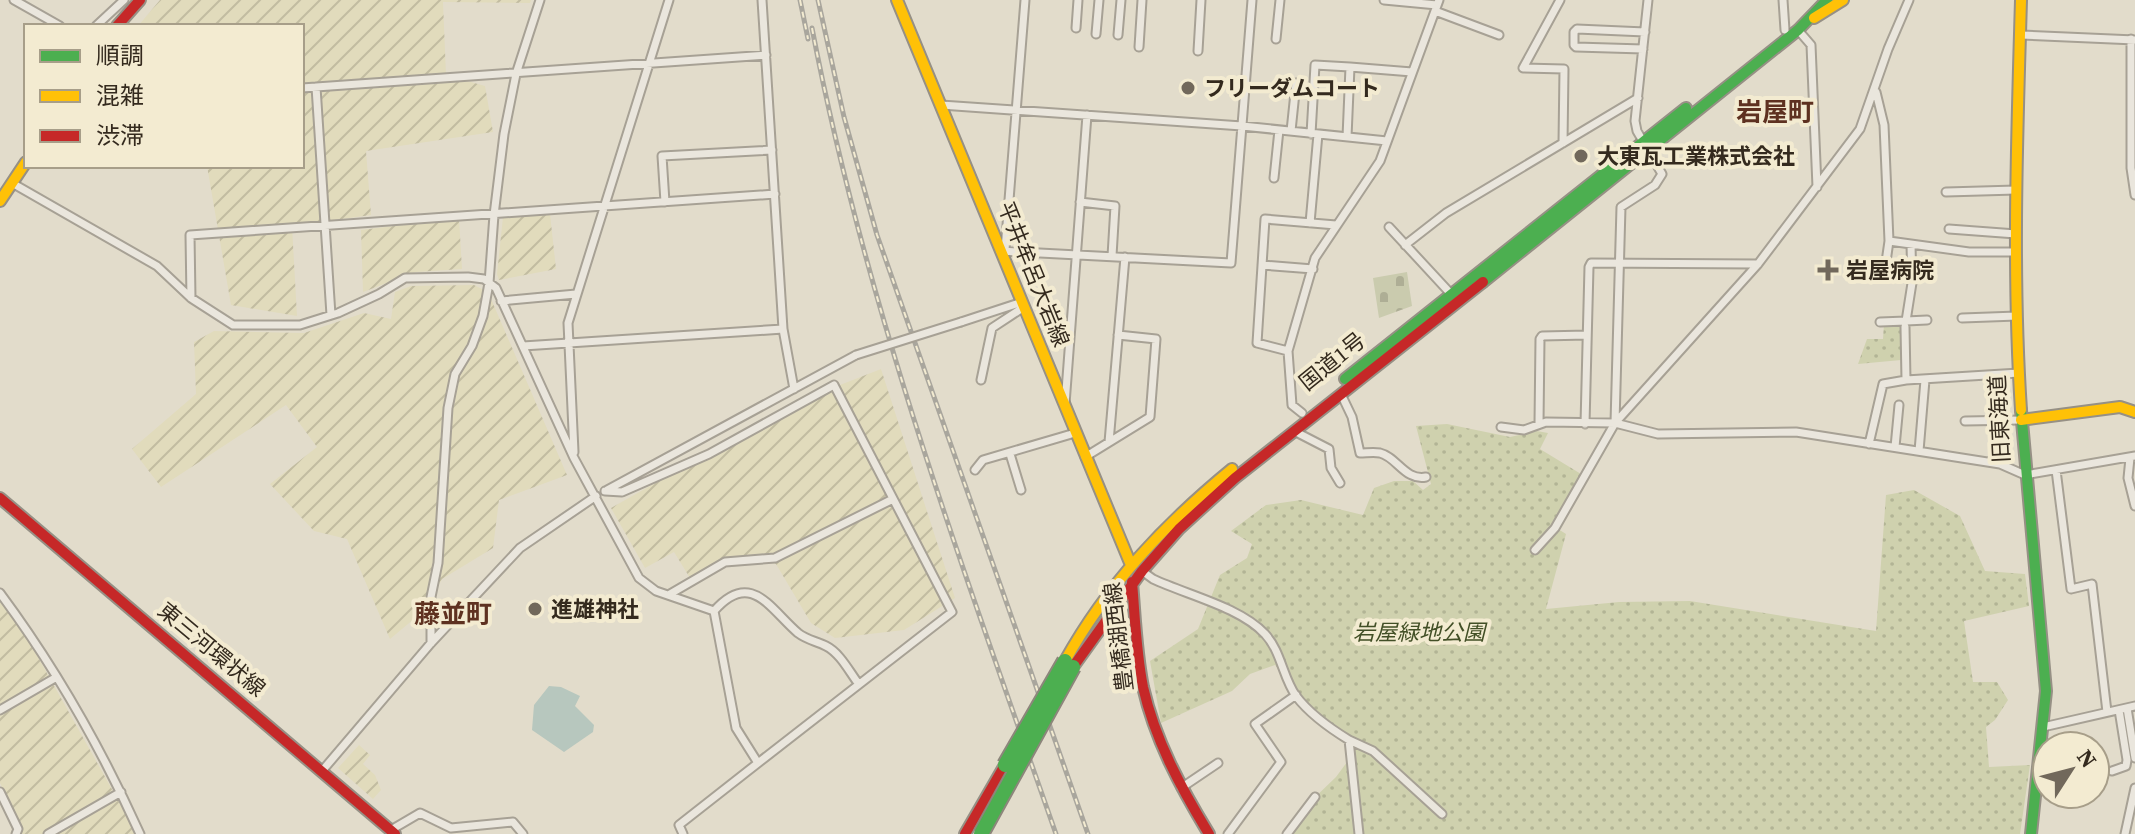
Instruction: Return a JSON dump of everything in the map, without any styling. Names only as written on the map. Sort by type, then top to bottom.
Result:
[{"type":"main road","points":[[119,24],[140,0]]},
{"type":"main road","name":"平井牟呂大岩線","points":[[897,0],[1085,457],[1137,568]]},
{"type":"main road","name":"国道1号","points":[[1791,30],[1815,0]]},
{"type":"main road","name":"国道1号","points":[[981,834],[1092,614],[1137,568],[1235,478],[1791,30],[1810,19],[1827,0]]},
{"type":"main road","points":[[1810,19],[1843,0]]},
{"type":"main road","name":"旧東海道","points":[[2021,0],[2016,190],[2019,373],[2025,475],[2046,691],[2031,834]]},
{"type":"main road","name":"国道1号","points":[[965,834],[1069,664],[1133,585],[1137,568],[1190,502],[1451,294],[1647,146]]},
{"type":"main road","points":[[0,201],[24,165]]},
{"type":"main road","points":[[2021,420],[2120,407],[2135,412]]},
{"type":"main road","name":"東三河環状線","points":[[0,498],[388,828]]},
{"type":"main road","name":"豊橋湖西線","points":[[1133,585],[1139,664],[1152,720],[1181,788],[1209,834]]},
{"type":"street","points":[[14,0],[56,24]]},
{"type":"street","points":[[98,24],[124,0]]},
{"type":"street","points":[[431,643],[431,597],[438,563],[448,408],[455,374],[472,346],[483,316],[504,134],[516,74],[540,0]]},
{"type":"street","points":[[574,458],[568,323],[669,0]]},
{"type":"street","points":[[762,0],[783,329],[794,389]]},
{"type":"street","points":[[1025,0],[1002,250],[1231,263],[1252,0]]},
{"type":"street","points":[[1076,28],[1078,0]]},
{"type":"street","points":[[1096,34],[1099,0]]},
{"type":"street","points":[[1118,35],[1121,0]]},
{"type":"street","points":[[1139,47],[1142,0]]},
{"type":"street","points":[[1198,51],[1201,0]]},
{"type":"street","points":[[1276,39],[1280,0]]},
{"type":"street","points":[[1384,0],[1437,5],[1499,35]]},
{"type":"street","points":[[1560,0],[1523,68],[1564,69],[1563,143]]},
{"type":"street","points":[[1615,423],[1621,207],[1655,185],[1662,174],[1637,131],[1635,121],[1648,0]]},
{"type":"street","points":[[1783,0],[1791,30],[1811,45],[1817,187]]},
{"type":"street","points":[[1535,550],[1555,528],[1615,423],[1758,264],[1860,129],[1909,0]]},
{"type":"street","points":[[1302,413],[1292,405],[1288,351],[1315,258],[1380,161],[1437,5]]},
{"type":"street","points":[[1643,49],[1576,47],[1574,32],[1577,29],[1645,32]]},
{"type":"street","points":[[2021,35],[2133,40],[2135,195]]},
{"type":"street","points":[[304,88],[766,55]]},
{"type":"street","points":[[1310,223],[1315,65],[1412,72]]},
{"type":"street","points":[[1347,137],[1350,67]]},
{"type":"street","points":[[1291,131],[1296,83]]},
{"type":"street","points":[[316,87],[331,315]]},
{"type":"street","points":[[1875,90],[1884,125],[1889,241],[1882,271]]},
{"type":"street","points":[[1405,245],[1446,213],[1638,98]]},
{"type":"street","points":[[941,105],[1242,126],[1387,141]]},
{"type":"street","points":[[1064,407],[1087,115]]},
{"type":"street","points":[[1274,178],[1279,130]]},
{"type":"street","points":[[665,202],[662,156],[772,150]]},
{"type":"street","points":[[12,183],[157,266],[191,298],[233,325],[300,325],[379,294],[405,278],[484,279],[496,288],[574,458],[639,578],[656,591],[714,611]]},
{"type":"street","points":[[1946,192],[2016,190]]},
{"type":"street","points":[[191,298],[190,235],[775,194]]},
{"type":"street","points":[[1080,202],[1115,206],[1112,256]]},
{"type":"street","points":[[1288,351],[1257,343],[1265,219],[1336,225]]},
{"type":"street","points":[[1389,227],[1451,294]]},
{"type":"street","points":[[1949,229],[2016,234]]},
{"type":"street","points":[[1889,241],[1969,252],[2016,252]]},
{"type":"street","points":[[1906,380],[1905,324],[1912,283],[1911,245]]},
{"type":"street","points":[[1109,442],[1125,257]]},
{"type":"street","points":[[1585,424],[1591,263],[1758,264]]},
{"type":"street","points":[[1262,265],[1313,269]]},
{"type":"street","points":[[501,301],[576,294]]},
{"type":"street","points":[[322,771],[431,643],[520,548],[595,496],[856,355],[1023,305]]},
{"type":"street","points":[[981,380],[992,328],[1023,305]]},
{"type":"street","points":[[1962,318],[2017,316]]},
{"type":"street","points":[[1880,322],[1905,324],[1927,320]]},
{"type":"street","points":[[523,346],[783,329]]},
{"type":"street","points":[[1085,457],[1150,417],[1156,339],[1118,335]]},
{"type":"street","points":[[1539,423],[1540,339],[1542,336],[1587,335]]},
{"type":"street","points":[[1869,444],[1883,384],[2019,373]]},
{"type":"street","points":[[1919,451],[1925,380]]},
{"type":"street","points":[[605,491],[622,492],[709,454],[834,385],[952,612],[679,825],[683,834]]},
{"type":"street","points":[[1341,394],[1352,417],[1360,453],[1383,453],[1408,473],[1426,477]]},
{"type":"street","points":[[1895,447],[1899,405]]},
{"type":"street","points":[[1965,421],[2021,420]]},
{"type":"street","points":[[1501,427],[1524,430],[1539,423],[1615,423],[1658,434],[1796,432],[2000,464],[2025,475],[2132,457],[2128,478],[2135,506]]},
{"type":"street","points":[[1294,431],[1329,449],[1331,468],[1340,483]]},
{"type":"street","points":[[975,470],[983,460],[1075,433]]},
{"type":"street","points":[[1010,454],[1021,490]]},
{"type":"street","points":[[2056,470],[2071,589],[2092,584],[2107,712]]},
{"type":"street","points":[[670,594],[725,562],[775,558],[893,499]]},
{"type":"street","points":[[1137,568],[1173,589],[1243,618],[1260,630],[1268,637],[1296,695],[1313,713],[1349,740],[1373,751],[1442,814]]},
{"type":"street","points":[[0,593],[30,634],[121,792],[140,834]]},
{"type":"street","points":[[714,611],[726,598],[739,593],[756,594],[770,602],[798,632],[836,653],[858,683]]},
{"type":"street","points":[[714,611],[736,728],[758,763]]},
{"type":"street","points":[[0,710],[55,678]]},
{"type":"street","points":[[1228,834],[1281,762],[1255,724],[1296,695]]},
{"type":"street","points":[[2043,727],[2127,708]]},
{"type":"street","points":[[2127,708],[2135,758]]},
{"type":"street","points":[[2112,771],[2126,766],[2127,708]]},
{"type":"street","points":[[1349,740],[1358,834]]},
{"type":"street","points":[[1181,788],[1218,763]]},
{"type":"street","points":[[2125,834],[2134,804],[2135,788]]},
{"type":"street","points":[[0,792],[18,829],[16,834]]},
{"type":"street","points":[[48,834],[121,792]]},
{"type":"street","points":[[1287,834],[1315,797]]},
{"type":"street","points":[[388,828],[420,813],[451,828],[513,822],[523,834]]},
{"type":"street","points":[[1297,824],[1301,834]]},
{"type":"shaded area","points":[[160,0],[531,0],[530,3],[443,2],[446,75],[485,86],[493,132],[366,151],[371,215],[292,226],[297,316],[231,305],[207,168],[304,168],[304,24],[140,24]]},
{"type":"shaded area","points":[[550,214],[556,269],[499,280],[503,217]]},
{"type":"shaded area","points":[[459,218],[462,269],[416,272],[363,292],[361,230]]},
{"type":"shaded area","points":[[474,285],[488,292],[567,475],[499,500],[493,548],[442,579],[426,609],[390,639],[347,539],[314,531],[270,484],[317,447],[286,405],[161,487],[132,449],[196,394],[194,342],[214,331],[304,333],[364,313],[391,319],[395,292],[411,286]]},
{"type":"shaded area","points":[[881,369],[955,598],[904,630],[835,638],[811,623],[776,564],[741,558],[690,578],[674,552],[645,568],[611,508],[804,399]]},
{"type":"shaded area","points":[[0,600],[29,641],[137,834],[20,834],[22,826],[0,783]]},
{"type":"shaded area","points":[[549,686],[561,687],[580,696],[575,706],[594,725],[593,732],[564,752],[532,730],[534,705]]},
{"type":"shaded area","points":[[359,745],[370,755],[363,764],[375,775],[381,790],[373,799],[338,768]]},
{"type":"green space","points":[[1407,272],[1412,306],[1379,318],[1373,278]]},
{"type":"green space","points":[[1900,323],[1901,360],[1858,364],[1867,339],[1883,339],[1884,324]]},
{"type":"green space","name":"岩屋緑地公園","points":[[1447,424],[1510,437],[1537,431],[1548,433],[1540,449],[1581,474],[1555,527],[1566,534],[1546,609],[1619,602],[1690,601],[1876,631],[1886,495],[1914,490],[1960,516],[1985,571],[2025,574],[2029,606],[1964,621],[1973,682],[1997,682],[2008,700],[1995,720],[1986,727],[1989,767],[2030,765],[2020,834],[1288,834],[1309,803],[1336,777],[1350,758],[1349,740],[1308,706],[1275,665],[1250,674],[1232,691],[1161,723],[1150,661],[1198,629],[1220,575],[1247,558],[1252,544],[1231,531],[1266,505],[1301,500],[1363,515],[1374,488],[1394,481],[1413,481],[1423,490],[1431,484],[1416,426]]},
{"type":"railway","points":[[800,0],[808,39]]},
{"type":"railway","points":[[818,0],[844,117],[877,235],[1088,834]]},
{"type":"railway","points":[[812,28],[859,233],[888,335],[952,535],[1056,834]]},
{"type":"traffic: fast","points":[[1483,282],[1798,30],[1827,0]]},
{"type":"traffic: fast","points":[[1345,379],[1686,108]]},
{"type":"traffic: fast","points":[[2021,410],[2046,691],[2031,834]]},
{"type":"traffic: fast","points":[[1005,765],[1065,661]]},
{"type":"traffic: fast","points":[[981,834],[1073,667]]},
{"type":"traffic: slow","points":[[897,0],[1131,565]]},
{"type":"traffic: slow","points":[[1814,18],[1843,0]]},
{"type":"traffic: slow","points":[[2021,0],[2016,256],[2021,410]]},
{"type":"traffic: slow","points":[[0,201],[24,165]]},
{"type":"traffic: slow","points":[[2021,420],[2120,407],[2135,412]]},
{"type":"traffic: slow","points":[[1065,661],[1099,607],[1139,557],[1232,469]]},
{"type":"traffic: jam","points":[[119,24],[140,0]]},
{"type":"traffic: jam","points":[[1073,667],[1142,571],[1179,529],[1235,478],[1483,282]]},
{"type":"traffic: jam","points":[[0,498],[395,834]]},
{"type":"traffic: jam","points":[[1132,582],[1139,661],[1148,707],[1170,763],[1209,834]]},
{"type":"traffic: jam","points":[[965,834],[1005,765]]},
{"type":"place","name":"フリーダムコート","points":[[1188,88]]},
{"type":"place","name":"大東瓦工業株式会社","points":[[1581,156]]},
{"type":"place","name":"岩屋病院","points":[[1828,270]]},
{"type":"place","name":"進雄神社","points":[[535,609]]},
{"type":"district","name":"岩屋町","points":[[1775,112]]},
{"type":"district","name":"藤並町","points":[[453,614]]}]
